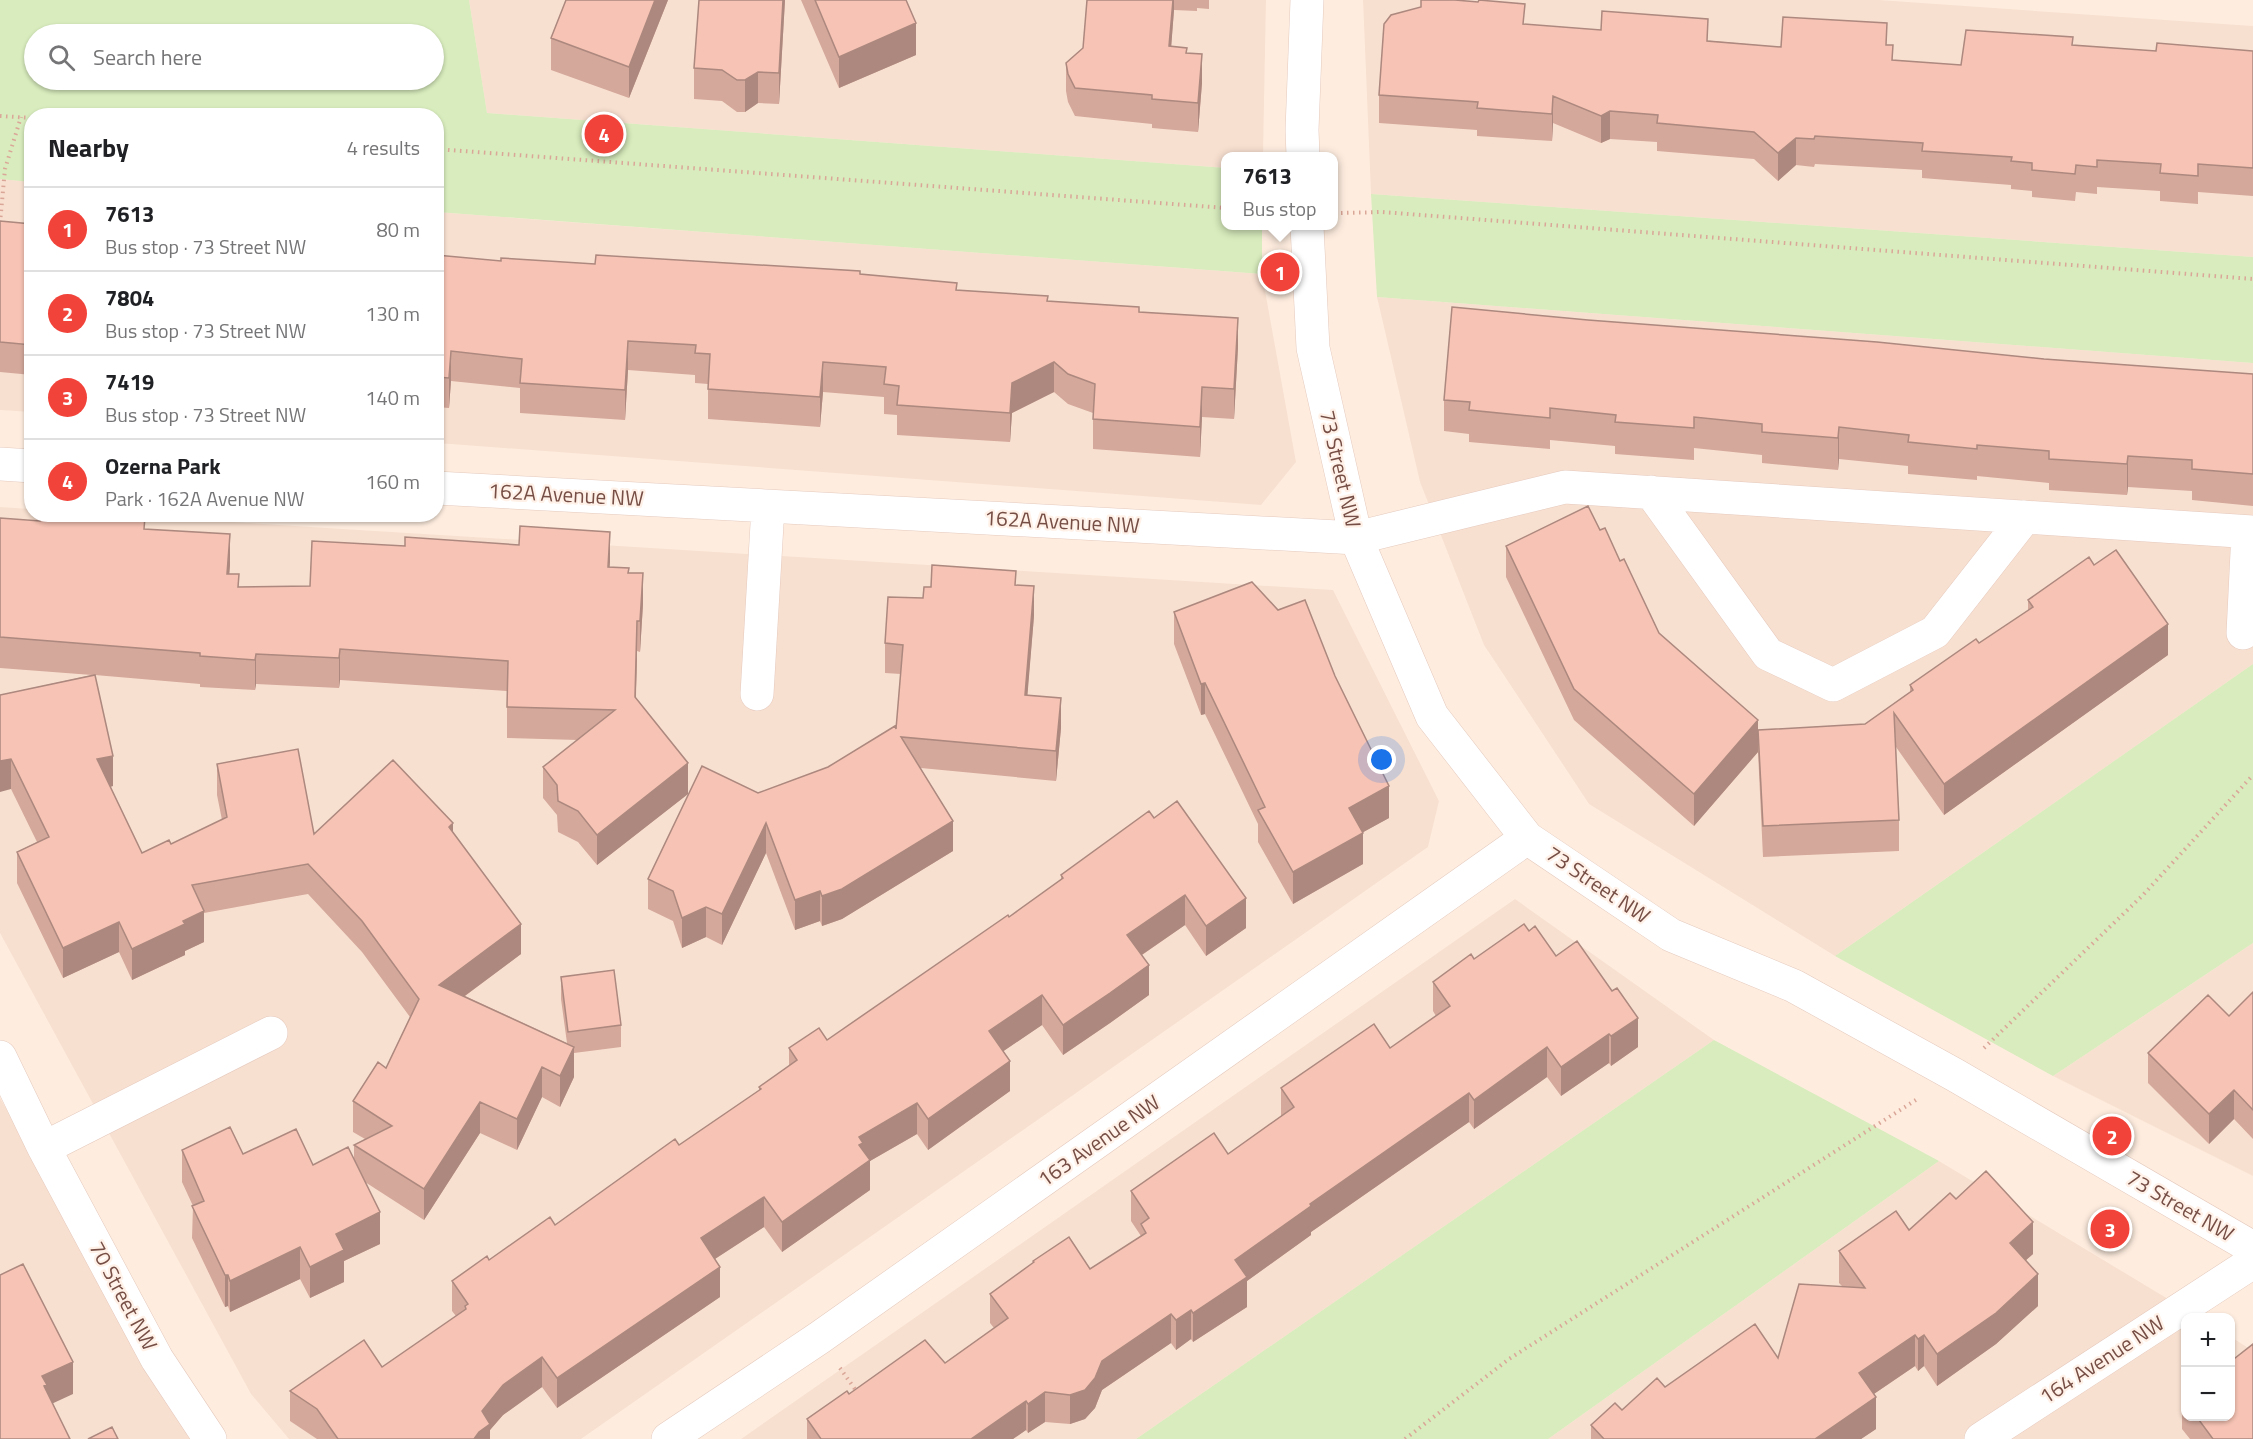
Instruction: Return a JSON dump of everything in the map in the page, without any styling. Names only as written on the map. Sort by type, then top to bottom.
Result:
[{"type":"street","points":[[1303,152],[1307,0]]},
{"type":"street","name":"73 Street NW","points":[[1307,230],[1313,348],[1356,538],[1432,716],[1527,838],[1671,935],[1794,986],[1955,1075],[2253,1248]]},
{"type":"street","points":[[0,464],[24,466]]},
{"type":"street","name":"162A Avenue NW","points":[[444,488],[1356,538],[1565,487],[2250,532]]},
{"type":"street","points":[[1651,492],[1768,654],[1833,685],[1935,632],[2025,517]]},
{"type":"street","points":[[757,694],[768,507]]},
{"type":"street","points":[[2243,633],[2250,532]]},
{"type":"street","name":"163 Avenue NW","points":[[668,1439],[819,1338],[1527,838]]},
{"type":"street","points":[[44,1148],[271,1033]]},
{"type":"street","name":"70 Street NW","points":[[0,1057],[44,1148],[157,1359],[210,1439]]},
{"type":"street","name":"164 Avenue NW","points":[[1981,1439],[2253,1262]]},
{"type":"path","points":[[0,116],[24,117]]},
{"type":"path","points":[[0,223],[5,170],[21,117]]},
{"type":"path","points":[[444,150],[1221,208]]},
{"type":"path","points":[[1338,213],[1382,212],[2253,279]]},
{"type":"path","points":[[1405,1439],[1509,1359],[1955,1075],[2143,895],[2253,775]]},
{"type":"path","points":[[819,1338],[858,1393]]},
{"type":"shaded area","points":[[469,0],[1266,0],[1263,152],[1221,152],[1221,168],[487,113]]},
{"type":"shaded area","points":[[1363,0],[1879,0],[2253,26],[2253,257],[1371,194]]},
{"type":"shaded area","points":[[0,179],[24,181],[24,412],[0,410]]},
{"type":"shaded area","points":[[444,213],[1262,274],[1296,462],[1261,505],[444,444]]},
{"type":"shaded area","points":[[1377,297],[2253,363],[2253,664],[1835,956],[1589,804],[1484,645],[1420,482]]},
{"type":"shaded area","points":[[0,507],[24,509],[24,522],[230,522],[1333,590],[1439,801],[1428,847],[581,1439],[289,1439],[251,1394],[0,933]]},
{"type":"shaded area","points":[[1515,899],[1714,1040],[1136,1439],[741,1439]]},
{"type":"shaded area","points":[[2253,943],[2253,1176],[2053,1076]]},
{"type":"shaded area","points":[[0,1098],[193,1439],[0,1439]]},
{"type":"shaded area","points":[[1939,1161],[2191,1313],[2181,1313],[2181,1421],[2235,1421],[2235,1340],[2253,1351],[2253,1439],[1548,1439]]},
{"type":"green space","points":[[0,0],[469,0],[487,113],[1221,168],[1221,230],[1262,230],[1262,274],[444,213],[444,108],[24,108],[24,181],[0,179]]},
{"type":"green space","points":[[1371,194],[2253,257],[2253,363],[1377,297]]},
{"type":"green space","points":[[2253,664],[2253,943],[2053,1076],[1835,956]]},
{"type":"green space","points":[[1714,1040],[1939,1161],[1548,1439],[1136,1439]]},
{"type":"building","points":[[566,0],[655,0],[629,67],[551,38]]},
{"type":"building","points":[[699,0],[783,0],[779,73],[758,72],[745,80],[737,80],[722,70],[694,68]]},
{"type":"building","points":[[815,0],[906,0],[916,23],[839,57]]},
{"type":"building","points":[[1087,0],[1173,0],[1169,46],[1187,48],[1186,53],[1202,54],[1198,103],[1152,99],[1152,95],[1075,88],[1068,74],[1066,63],[1083,48]]},
{"type":"building","points":[[1421,0],[1478,2],[1479,0],[1525,4],[1523,24],[1601,30],[1602,11],[1708,19],[1707,41],[1781,47],[1783,17],[1887,23],[1886,45],[1893,45],[1892,60],[1961,65],[1966,30],[2073,37],[2072,45],[2156,51],[2157,43],[2253,51],[2253,168],[2198,164],[2198,176],[2160,173],[2161,164],[2097,160],[2097,167],[2076,165],[2075,174],[2032,170],[2032,163],[2011,161],[2012,157],[1922,151],[1923,143],[1815,136],[1814,139],[1796,138],[1778,153],[1754,132],[1657,123],[1658,115],[1610,111],[1601,116],[1553,96],[1552,114],[1477,108],[1478,102],[1379,95],[1384,24],[1391,15],[1421,7]]},
{"type":"building","points":[[0,221],[24,223],[24,344],[0,342]]},
{"type":"building","points":[[596,255],[860,271],[860,274],[957,283],[956,290],[1048,296],[1047,301],[1139,307],[1139,312],[1238,318],[1234,389],[1202,387],[1200,427],[1093,419],[1095,384],[1068,374],[1054,362],[1012,383],[1010,413],[897,405],[899,386],[884,384],[886,367],[823,362],[820,397],[708,389],[710,354],[695,353],[696,345],[628,341],[625,390],[520,383],[522,359],[451,351],[449,378],[444,378],[444,256],[501,261],[501,258],[595,264]]},
{"type":"building","points":[[1452,307],[1877,342],[2044,359],[2253,374],[2253,474],[2192,469],[2192,460],[2128,456],[2127,464],[2049,459],[2049,451],[1977,445],[1977,449],[1908,442],[1909,435],[1839,427],[1838,438],[1762,432],[1762,424],[1694,417],[1694,428],[1615,422],[1616,415],[1550,408],[1550,418],[1469,410],[1470,402],[1444,400]]},
{"type":"building","points":[[1588,506],[1600,530],[1605,528],[1620,561],[1624,559],[1659,633],[1758,720],[1694,794],[1574,689],[1506,546]]},
{"type":"building","points":[[0,518],[24,520],[24,522],[145,522],[144,529],[230,534],[227,574],[239,574],[238,587],[310,586],[312,541],[405,546],[405,537],[519,545],[520,526],[610,532],[608,567],[629,568],[628,573],[643,573],[640,621],[637,621],[635,697],[688,763],[597,835],[578,811],[558,801],[557,785],[543,767],[615,710],[507,707],[508,661],[340,649],[339,658],[256,654],[255,660],[200,656],[200,653],[0,637]]},
{"type":"building","points":[[2116,550],[2168,624],[1944,784],[1894,713],[1899,820],[1763,826],[1758,730],[1865,724],[1913,690],[1910,685],[1976,639],[1979,643],[2033,607],[2028,600],[2089,557],[2094,565]]},
{"type":"building","points":[[932,565],[1016,571],[1015,585],[1034,586],[1025,695],[1061,698],[1056,751],[901,737],[953,821],[842,889],[822,896],[820,891],[795,900],[766,823],[722,914],[706,907],[682,918],[673,891],[648,879],[702,766],[758,793],[828,767],[895,726],[896,729],[903,645],[885,643],[888,597],[923,598],[924,587],[931,587]]},
{"type":"building","points":[[1252,582],[1278,610],[1305,600],[1335,676],[1389,786],[1349,808],[1363,833],[1293,872],[1258,810],[1265,807],[1205,683],[1201,684],[1174,612]]},
{"type":"building","points":[[95,675],[113,756],[97,759],[142,853],[169,840],[171,844],[227,817],[217,764],[298,749],[314,834],[393,760],[453,823],[449,827],[521,924],[439,985],[574,1047],[560,1076],[542,1067],[517,1119],[480,1102],[424,1189],[354,1145],[392,1126],[353,1101],[378,1062],[386,1068],[419,999],[362,921],[308,864],[192,885],[204,911],[183,921],[185,924],[132,949],[119,922],[63,948],[17,852],[49,837],[11,759],[0,761],[0,695]]},
{"type":"building","points":[[1177,801],[1246,898],[1206,926],[1185,895],[1127,935],[1149,965],[1110,993],[1063,1025],[1042,995],[989,1031],[1010,1061],[928,1119],[917,1103],[859,1137],[863,1143],[859,1145],[870,1160],[782,1222],[764,1197],[701,1238],[720,1267],[557,1378],[542,1357],[503,1385],[482,1411],[490,1424],[474,1439],[338,1439],[317,1409],[290,1391],[364,1340],[382,1367],[466,1309],[465,1306],[468,1304],[452,1281],[487,1256],[489,1260],[550,1217],[555,1225],[675,1139],[679,1145],[761,1089],[759,1087],[797,1060],[789,1048],[819,1028],[827,1040],[1008,915],[1009,917],[1063,878],[1061,875],[1149,811],[1154,818]]},
{"type":"building","points":[[1524,924],[1529,931],[1535,926],[1556,956],[1577,941],[1612,991],[1617,988],[1638,1018],[1611,1036],[1609,1034],[1561,1067],[1547,1047],[1474,1100],[1469,1093],[1310,1204],[1311,1206],[1235,1260],[1247,1277],[1193,1313],[1191,1310],[1176,1320],[1171,1314],[1102,1361],[1095,1378],[1085,1390],[1070,1395],[1045,1392],[1028,1404],[1026,1401],[971,1439],[821,1439],[807,1419],[847,1391],[849,1394],[925,1340],[945,1363],[1008,1318],[990,1294],[1069,1237],[1090,1269],[1146,1233],[1141,1224],[1149,1218],[1131,1191],[1214,1133],[1228,1154],[1294,1107],[1281,1088],[1374,1024],[1390,1048],[1450,1006],[1433,982],[1471,954],[1474,959]]},
{"type":"building","points":[[614,970],[621,1025],[568,1032],[561,977]]},
{"type":"building","points":[[2253,992],[2253,1110],[2234,1090],[2209,1114],[2148,1053],[2208,995],[2229,1016]]},
{"type":"building","points":[[230,1127],[243,1154],[296,1129],[313,1165],[348,1147],[380,1212],[336,1234],[344,1250],[310,1267],[300,1247],[230,1281],[192,1206],[204,1201],[182,1150]]},
{"type":"building","points":[[1986,1171],[2033,1222],[2010,1243],[2038,1274],[1996,1313],[1937,1354],[1924,1335],[1918,1339],[1915,1335],[1859,1373],[1876,1397],[1815,1439],[1604,1439],[1591,1425],[1615,1403],[1622,1410],[1657,1378],[1665,1387],[1755,1324],[1778,1358],[1799,1284],[1865,1288],[1839,1251],[1896,1211],[1909,1230],[1950,1193],[1956,1199]]},
{"type":"building","points":[[23,1264],[73,1362],[42,1376],[47,1385],[44,1386],[70,1439],[0,1439],[0,1275]]},
{"type":"building","points":[[2253,1344],[2253,1439],[2213,1439],[2200,1421],[2235,1421],[2235,1358]]},
{"type":"building","points":[[112,1427],[118,1439],[88,1439]]},
{"type":"place","name":"Ozerna Park","points":[[604,134]]},
{"type":"place","name":"7613","points":[[1280,272]]},
{"type":"place","name":"7804","points":[[2112,1136]]},
{"type":"place","name":"7419","points":[[2110,1229]]}]
